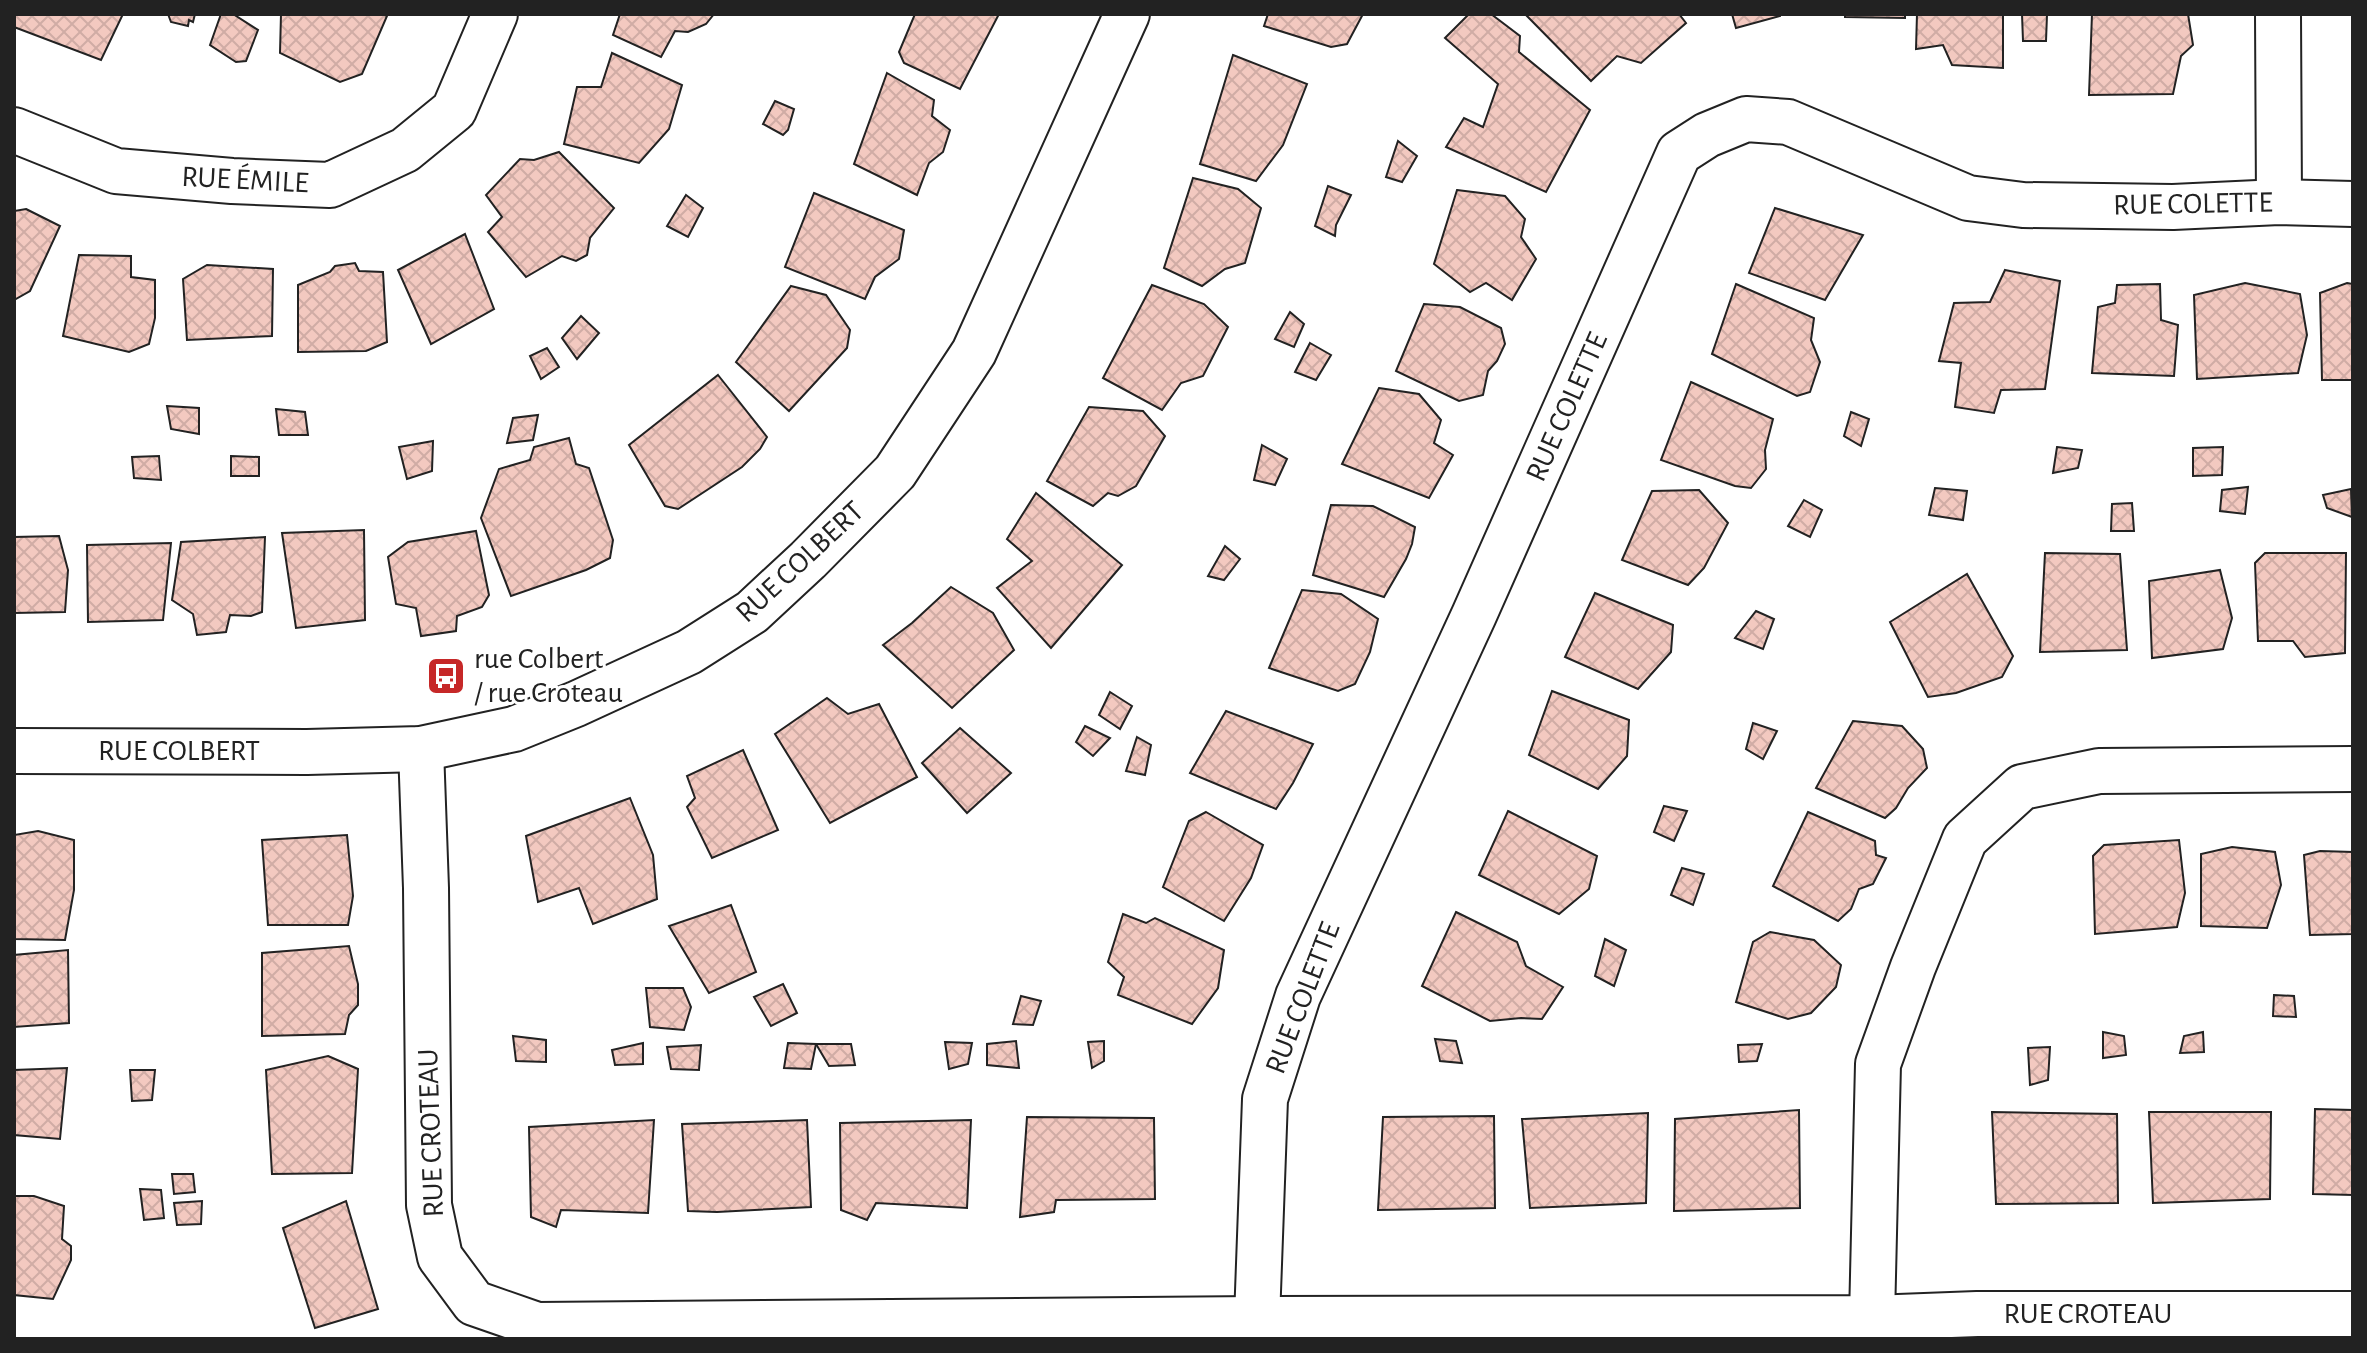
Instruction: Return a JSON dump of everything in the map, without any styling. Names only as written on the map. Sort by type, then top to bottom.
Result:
[{"type":"street","name":"RUE ÉMILE","points":[[14,130],[116,171],[232,181],[330,185],[405,150],[454,110],[495,14]]},
{"type":"street","name":"RUE COLBERT","points":[[14,751],[307,752],[421,749],[514,729],[576,704],[689,652],[752,612],[895,472],[974,352],[1127,14]]},
{"type":"street","points":[[2278,14],[2279,202]]},
{"type":"street","name":"RUE COLETTE","points":[[1257,1319],[1265,1099],[1298,996],[1474,615],[1679,153],[1707,135],[1746,119],[1788,122],[1968,198],[2023,205],[2173,207],[2279,202],[2353,204]]},
{"type":"street","name":"RUE CROTEAU","points":[[421,749],[426,888],[429,1205],[440,1257],[474,1303],[537,1325],[2353,1314]]},
{"type":"street","points":[[1872,1318],[1878,1064],[1965,839],[2022,787],[2099,771],[2353,769]]},
{"type":"building","points":[[14,14],[123,14],[101,60],[14,27]]},
{"type":"building","points":[[168,14],[195,14],[188,26],[171,22]]},
{"type":"building","points":[[221,14],[233,14],[258,30],[246,61],[236,62],[210,45]]},
{"type":"building","points":[[281,14],[387,16],[362,74],[340,82],[280,53]]},
{"type":"building","points":[[620,14],[714,14],[706,24],[688,32],[675,31],[661,57],[613,35]]},
{"type":"building","points":[[915,14],[999,14],[960,89],[904,63],[899,52]]},
{"type":"building","points":[[1268,14],[1363,14],[1347,44],[1331,47],[1264,26]]},
{"type":"building","points":[[1469,14],[1491,14],[1520,36],[1519,52],[1590,110],[1546,192],[1446,147],[1464,118],[1483,127],[1498,84],[1445,38]]},
{"type":"building","points":[[1525,14],[1679,14],[1686,23],[1641,63],[1617,56],[1591,81]]},
{"type":"building","points":[[1732,14],[1780,14],[1780,16],[1736,28]]},
{"type":"building","points":[[1845,14],[1905,14],[1905,18],[1845,17]]},
{"type":"building","points":[[1917,14],[2003,14],[2003,68],[1952,65],[1943,45],[1916,49]]},
{"type":"building","points":[[2022,14],[2047,15],[2046,41],[2023,41]]},
{"type":"building","points":[[2092,14],[2188,14],[2193,45],[2181,56],[2173,94],[2089,95]]},
{"type":"building","points":[[612,53],[682,85],[669,129],[639,163],[564,144],[577,87],[601,87]]},
{"type":"building","points":[[1233,55],[1307,84],[1283,145],[1256,181],[1200,164]]},
{"type":"building","points":[[887,73],[934,100],[932,116],[950,130],[943,152],[929,163],[917,195],[854,164]]},
{"type":"building","points":[[775,101],[794,109],[788,130],[783,135],[763,124]]},
{"type":"building","points":[[1398,141],[1417,156],[1402,182],[1386,177]]},
{"type":"building","points":[[559,152],[614,208],[590,238],[587,255],[576,261],[562,256],[526,277],[488,232],[502,217],[486,195],[520,159],[534,160]]},
{"type":"building","points":[[1193,178],[1238,189],[1261,208],[1245,263],[1225,269],[1202,286],[1164,268]]},
{"type":"building","points":[[1328,186],[1351,195],[1336,225],[1335,236],[1315,226]]},
{"type":"building","points":[[1457,190],[1505,196],[1525,219],[1521,237],[1536,259],[1512,300],[1486,283],[1470,292],[1434,264]]},
{"type":"building","points":[[814,193],[904,230],[899,259],[875,277],[865,299],[785,267]]},
{"type":"building","points":[[686,195],[703,208],[688,237],[667,226]]},
{"type":"building","points":[[1775,208],[1863,235],[1825,300],[1749,273]]},
{"type":"building","points":[[26,209],[60,226],[30,291],[14,300],[14,211]]},
{"type":"building","points":[[465,234],[494,309],[431,344],[398,270]]},
{"type":"building","points":[[79,255],[131,256],[131,277],[155,280],[155,318],[149,344],[129,352],[63,336]]},
{"type":"building","points":[[355,263],[359,271],[383,272],[387,342],[366,351],[298,352],[298,285],[330,272],[335,266]]},
{"type":"building","points":[[207,265],[273,269],[272,336],[187,340],[183,279]]},
{"type":"building","points":[[2005,270],[2060,281],[2045,389],[2001,390],[1994,413],[1955,407],[1961,363],[1939,361],[1954,303],[1990,302]]},
{"type":"building","points":[[2245,283],[2300,294],[2307,335],[2298,373],[2197,379],[2194,295]]},
{"type":"building","points":[[2347,283],[2353,284],[2353,380],[2322,380],[2320,293]]},
{"type":"building","points":[[1736,284],[1814,318],[1811,340],[1820,362],[1810,392],[1797,396],[1712,354]]},
{"type":"building","points":[[2160,284],[2161,320],[2178,325],[2174,376],[2092,373],[2098,307],[2115,303],[2117,285]]},
{"type":"building","points":[[1152,285],[1204,304],[1228,327],[1203,376],[1181,383],[1162,410],[1103,378]]},
{"type":"building","points":[[791,286],[826,295],[850,330],[847,348],[789,411],[736,362]]},
{"type":"building","points":[[1424,304],[1460,307],[1501,328],[1505,344],[1488,371],[1483,395],[1459,401],[1396,371]]},
{"type":"building","points":[[1290,312],[1304,324],[1294,347],[1275,339]]},
{"type":"building","points":[[581,316],[599,333],[577,359],[562,338]]},
{"type":"building","points":[[1310,343],[1331,355],[1316,380],[1295,372]]},
{"type":"building","points":[[547,348],[559,367],[541,379],[530,356]]},
{"type":"building","points":[[718,375],[767,437],[742,467],[678,509],[665,506],[629,445]]},
{"type":"building","points":[[1691,382],[1773,419],[1765,450],[1766,469],[1751,488],[1735,486],[1661,460]]},
{"type":"building","points":[[1379,388],[1419,394],[1441,420],[1434,443],[1453,455],[1429,498],[1342,464]]},
{"type":"building","points":[[167,406],[199,408],[199,434],[171,429]]},
{"type":"building","points":[[1089,407],[1143,411],[1165,436],[1136,486],[1118,496],[1108,493],[1093,506],[1047,481]]},
{"type":"building","points":[[276,409],[305,412],[308,435],[279,435]]},
{"type":"building","points":[[1851,412],[1869,419],[1861,446],[1844,436]]},
{"type":"building","points":[[538,415],[533,440],[507,443],[513,418]]},
{"type":"building","points":[[569,438],[576,464],[589,468],[613,540],[610,558],[586,570],[511,596],[481,518],[499,469],[530,460],[534,447]]},
{"type":"building","points":[[433,441],[432,471],[407,479],[399,447]]},
{"type":"building","points":[[1262,445],[1287,459],[1275,485],[1254,480]]},
{"type":"building","points":[[2057,447],[2082,450],[2078,468],[2053,473]]},
{"type":"building","points":[[2223,447],[2222,475],[2193,476],[2193,448]]},
{"type":"building","points":[[159,456],[161,480],[134,478],[132,457]]},
{"type":"building","points":[[231,456],[259,457],[259,476],[231,476]]},
{"type":"building","points":[[2248,487],[2245,514],[2220,511],[2222,490]]},
{"type":"building","points":[[1935,488],[1967,491],[1963,520],[1929,515]]},
{"type":"building","points":[[2351,489],[2352,517],[2327,508],[2323,495]]},
{"type":"building","points":[[1699,490],[1728,523],[1704,568],[1688,585],[1622,560],[1652,491]]},
{"type":"building","points":[[1036,493],[1122,565],[1051,648],[997,588],[1032,561],[1007,539]]},
{"type":"building","points":[[1804,500],[1822,510],[1810,537],[1788,526]]},
{"type":"building","points":[[2132,503],[2134,531],[2111,531],[2112,504]]},
{"type":"building","points":[[1331,505],[1373,506],[1415,527],[1406,559],[1384,597],[1313,575]]},
{"type":"building","points":[[364,530],[365,620],[296,628],[282,533]]},
{"type":"building","points":[[476,531],[489,595],[482,607],[457,616],[456,631],[421,636],[416,608],[396,604],[388,557],[408,542]]},
{"type":"building","points":[[59,536],[68,570],[65,612],[14,613],[14,537]]},
{"type":"building","points":[[265,537],[262,612],[251,616],[230,615],[226,632],[197,635],[193,614],[172,600],[181,542]]},
{"type":"building","points":[[171,543],[163,620],[88,622],[87,545]]},
{"type":"building","points":[[1225,546],[1240,559],[1224,580],[1208,576]]},
{"type":"building","points":[[2045,553],[2120,554],[2127,650],[2040,652]]},
{"type":"building","points":[[2265,553],[2346,553],[2345,653],[2305,657],[2293,641],[2258,641],[2255,563]]},
{"type":"building","points":[[2220,570],[2232,618],[2223,649],[2152,658],[2149,581]]},
{"type":"building","points":[[1967,574],[2013,656],[2002,677],[1956,693],[1928,697],[1890,622]]},
{"type":"building","points":[[951,587],[993,613],[1014,650],[952,708],[883,645]]},
{"type":"building","points":[[1302,590],[1341,594],[1378,619],[1370,652],[1355,684],[1338,691],[1269,668]]},
{"type":"building","points":[[1595,593],[1673,625],[1671,652],[1638,689],[1565,657]]},
{"type":"building","points":[[1756,611],[1774,619],[1763,649],[1735,638]]},
{"type":"building","points":[[1552,691],[1629,720],[1627,756],[1598,789],[1529,755]]},
{"type":"building","points":[[1110,692],[1132,706],[1120,729],[1099,715]]},
{"type":"building","points":[[827,698],[848,714],[879,704],[917,777],[830,823],[775,734]]},
{"type":"building","points":[[1226,711],[1313,744],[1276,809],[1190,773]]},
{"type":"building","points":[[1853,721],[1902,726],[1923,749],[1927,768],[1885,818],[1816,788]]},
{"type":"building","points":[[1753,723],[1777,731],[1763,759],[1746,749]]},
{"type":"building","points":[[1085,726],[1110,738],[1093,756],[1076,742]]},
{"type":"building","points":[[960,728],[1011,773],[967,813],[922,763]]},
{"type":"building","points":[[1137,737],[1151,745],[1145,775],[1126,771]]},
{"type":"building","points":[[743,750],[778,830],[712,858],[687,807],[695,798],[687,776]]},
{"type":"building","points":[[630,798],[653,855],[657,899],[593,924],[579,888],[538,902],[526,836]]},
{"type":"building","points":[[1664,806],[1687,811],[1674,841],[1654,832]]},
{"type":"building","points":[[1508,811],[1597,856],[1589,889],[1559,914],[1479,875]]},
{"type":"building","points":[[1206,812],[1263,845],[1251,878],[1224,921],[1163,887],[1189,821]]},
{"type":"building","points":[[1808,812],[1875,841],[1876,855],[1886,858],[1873,884],[1859,889],[1851,909],[1838,921],[1773,886]]},
{"type":"building","points":[[38,831],[74,840],[74,890],[65,940],[14,939],[14,835]]},
{"type":"building","points":[[347,835],[353,896],[348,925],[268,925],[262,840]]},
{"type":"building","points":[[2179,840],[2185,893],[2177,927],[2095,934],[2093,856],[2104,845]]},
{"type":"building","points":[[2232,847],[2275,852],[2281,885],[2267,928],[2201,926],[2201,854]]},
{"type":"building","points":[[2320,851],[2353,852],[2353,934],[2310,935],[2304,855]]},
{"type":"building","points":[[1682,868],[1704,874],[1693,905],[1671,895]]},
{"type":"building","points":[[731,905],[756,972],[709,993],[669,926]]},
{"type":"building","points":[[1456,912],[1517,942],[1526,966],[1563,987],[1542,1019],[1490,1021],[1422,986]]},
{"type":"building","points":[[1123,914],[1146,923],[1155,918],[1224,950],[1218,988],[1192,1024],[1118,995],[1124,977],[1108,962]]},
{"type":"building","points":[[1770,932],[1814,940],[1841,965],[1836,987],[1811,1013],[1788,1019],[1736,1002],[1753,942]]},
{"type":"building","points":[[1605,939],[1626,950],[1614,986],[1595,976]]},
{"type":"building","points":[[349,946],[358,984],[358,1005],[349,1015],[345,1034],[262,1036],[262,953]]},
{"type":"building","points":[[68,950],[69,1023],[14,1027],[14,955]]},
{"type":"building","points":[[783,984],[797,1013],[771,1026],[754,997]]},
{"type":"building","points":[[646,988],[683,988],[691,1007],[684,1030],[650,1027]]},
{"type":"building","points":[[2274,995],[2294,996],[2296,1017],[2273,1016]]},
{"type":"building","points":[[1021,996],[1041,1001],[1033,1025],[1013,1024]]},
{"type":"building","points":[[2103,1032],[2124,1036],[2126,1055],[2103,1058]]},
{"type":"building","points":[[2203,1032],[2204,1052],[2180,1053],[2184,1036]]},
{"type":"building","points":[[513,1036],[546,1040],[546,1062],[516,1061]]},
{"type":"building","points":[[1435,1039],[1456,1041],[1462,1063],[1440,1061]]},
{"type":"building","points":[[1016,1041],[1019,1068],[987,1065],[987,1044]]},
{"type":"building","points":[[1104,1041],[1104,1061],[1092,1068],[1088,1042]]},
{"type":"building","points":[[945,1042],[972,1043],[968,1064],[949,1069]]},
{"type":"building","points":[[643,1043],[643,1064],[615,1065],[612,1050]]},
{"type":"building","points":[[788,1043],[816,1044],[811,1069],[784,1068]]},
{"type":"building","points":[[816,1044],[851,1044],[855,1065],[829,1066]]},
{"type":"building","points":[[1762,1044],[1757,1061],[1739,1062],[1738,1045]]},
{"type":"building","points":[[701,1045],[699,1070],[671,1069],[667,1047]]},
{"type":"building","points":[[2050,1047],[2048,1080],[2030,1085],[2028,1048]]},
{"type":"building","points":[[328,1056],[358,1069],[352,1173],[272,1174],[266,1070]]},
{"type":"building","points":[[67,1068],[60,1139],[14,1135],[14,1070]]},
{"type":"building","points":[[130,1070],[155,1070],[152,1100],[132,1101]]},
{"type":"building","points":[[2315,1109],[2353,1110],[2353,1195],[2313,1194]]},
{"type":"building","points":[[1799,1110],[1800,1208],[1674,1211],[1675,1119]]},
{"type":"building","points":[[1992,1112],[2117,1114],[2118,1203],[1996,1204]]},
{"type":"building","points":[[2149,1112],[2271,1112],[2270,1199],[2153,1203]]},
{"type":"building","points":[[1648,1113],[1646,1203],[1530,1208],[1522,1119]]},
{"type":"building","points":[[1494,1116],[1495,1208],[1378,1210],[1383,1117]]},
{"type":"building","points":[[1027,1117],[1154,1118],[1155,1199],[1056,1200],[1054,1212],[1020,1217]]},
{"type":"building","points":[[654,1120],[648,1213],[561,1210],[556,1227],[531,1217],[529,1127]]},
{"type":"building","points":[[807,1120],[811,1207],[688,1211],[682,1124]]},
{"type":"building","points":[[971,1120],[967,1208],[876,1203],[867,1220],[841,1210],[840,1123]]},
{"type":"building","points":[[172,1174],[193,1174],[195,1192],[174,1194]]},
{"type":"building","points":[[140,1189],[161,1190],[164,1218],[144,1220]]},
{"type":"building","points":[[14,1196],[34,1196],[64,1206],[62,1239],[71,1246],[71,1260],[53,1299],[14,1295]]},
{"type":"building","points":[[202,1201],[201,1224],[177,1225],[174,1203]]},
{"type":"building","points":[[346,1201],[378,1309],[315,1328],[283,1228]]},
{"type":"place","name":"rue Colbert / rue Croteau","points":[[446,676]]}]
